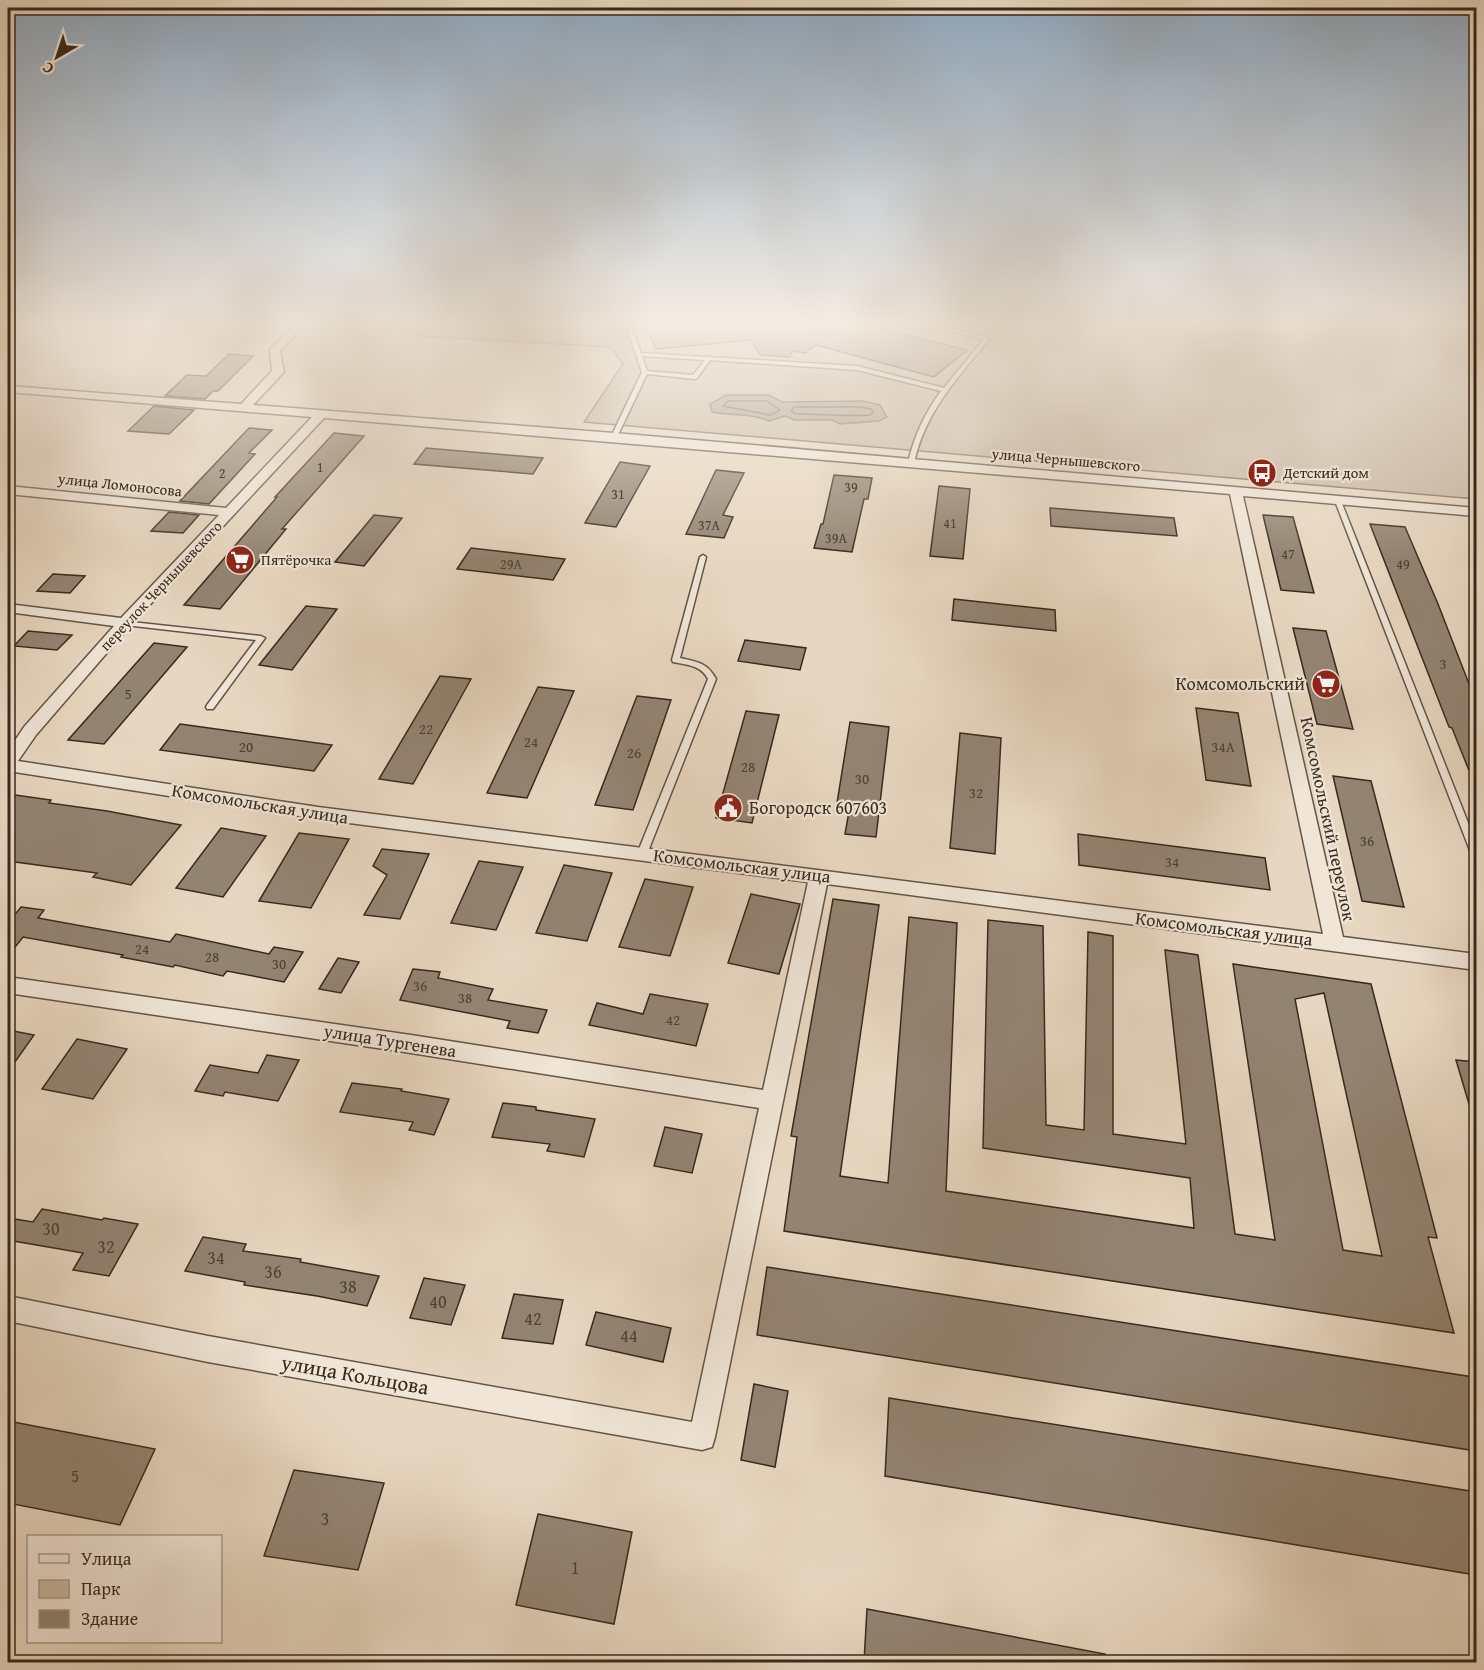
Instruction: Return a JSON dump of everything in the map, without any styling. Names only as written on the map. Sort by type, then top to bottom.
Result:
[{"type":"street","name":"улица Чернышевского","points":[[193,404],[614,437],[1476,512]]},
{"type":"street","points":[[244,408],[248,404]]},
{"type":"street","name":"переулок Чернышевского","points":[[8,764],[30,731],[125,623],[321,414]]},
{"type":"street","name":"улица Ломоносова","points":[[8,490],[229,512]]},
{"type":"street","name":"Комсомольский переулок","points":[[1236,492],[1335,944]]},
{"type":"street","points":[[8,608],[125,623]]},
{"type":"street","name":"Комсомольская улица","points":[[8,764],[318,813],[1476,962]]},
{"type":"street","points":[[773,1101],[819,876]]},
{"type":"street","name":"улица Тургенева","points":[[8,985],[411,1044],[773,1101]]},
{"type":"street","name":"улица Кольцова","points":[[8,1309],[208,1349],[702,1437],[773,1101]]},
{"type":"lane","points":[[614,437],[630,404]]},
{"type":"lane","points":[[911,463],[913,446],[936,404]]},
{"type":"lane","points":[[1338,501],[1476,853]]},
{"type":"lane","points":[[642,854],[712,680],[708,670],[696,664],[676,660],[703,557]]},
{"type":"lane","points":[[125,623],[261,638],[210,707]]},
{"type":"green space","points":[[596,404],[1476,404],[1476,499],[584,422]]},
{"type":"water","points":[[710,404],[875,404],[880,405],[887,417],[879,421],[840,424],[832,420],[795,420],[785,416],[769,421],[756,417],[712,412]]},
{"type":"building","points":[[154,406],[194,410],[169,434],[128,431]]},
{"type":"building","points":[[249,428],[272,430],[249,453],[255,454],[209,504],[180,501]]},
{"type":"building","points":[[334,433],[364,436],[282,529],[286,529],[220,609],[184,605],[277,497],[275,497]]},
{"type":"building","points":[[426,448],[543,458],[533,474],[414,464]]},
{"type":"building","points":[[620,462],[650,466],[616,527],[585,523]]},
{"type":"building","points":[[716,470],[744,473],[723,515],[733,517],[724,538],[686,534]]},
{"type":"building","points":[[834,475],[872,478],[868,499],[864,499],[852,552],[814,548],[821,524],[823,524]]},
{"type":"building","points":[[939,486],[970,489],[963,559],[930,556]]},
{"type":"building","points":[[1050,508],[1174,518],[1177,536],[1051,526]]},
{"type":"building","points":[[169,512],[199,515],[183,533],[151,531]]},
{"type":"building","points":[[374,515],[402,518],[364,566],[335,562]]},
{"type":"building","points":[[1263,515],[1293,517],[1314,593],[1281,590]]},
{"type":"building","points":[[1370,524],[1405,527],[1438,604],[1476,702],[1476,788],[1452,728],[1449,727]]},
{"type":"building","points":[[471,548],[565,559],[553,580],[457,569]]},
{"type":"building","points":[[53,574],[85,576],[70,593],[37,591]]},
{"type":"building","points":[[954,599],[1055,610],[1056,631],[952,620]]},
{"type":"building","points":[[306,606],[337,609],[292,670],[259,665]]},
{"type":"building","points":[[1293,628],[1326,631],[1353,729],[1317,724]]},
{"type":"building","points":[[28,631],[72,635],[57,650],[14,646]]},
{"type":"building","points":[[745,640],[806,648],[800,670],[738,661]]},
{"type":"building","points":[[154,643],[187,647],[104,744],[68,740]]},
{"type":"building","points":[[440,676],[471,679],[413,784],[379,779]]},
{"type":"building","points":[[538,687],[574,691],[527,798],[487,793]]},
{"type":"building","points":[[637,696],[671,700],[633,810],[595,805]]},
{"type":"building","points":[[1196,708],[1238,713],[1251,786],[1206,780]]},
{"type":"building","points":[[746,711],[779,715],[752,823],[716,818]]},
{"type":"building","points":[[850,722],[889,727],[876,837],[845,834],[850,806],[837,803]]},
{"type":"building","points":[[180,724],[332,745],[314,771],[160,750]]},
{"type":"building","points":[[960,733],[1001,738],[995,854],[950,848]]},
{"type":"building","points":[[1333,776],[1371,781],[1404,907],[1362,901]]},
{"type":"building","points":[[15,795],[51,800],[49,803],[181,825],[131,885],[93,877],[97,873],[8,861],[8,804]]},
{"type":"building","points":[[221,828],[266,836],[223,897],[176,888]]},
{"type":"building","points":[[299,833],[349,839],[311,908],[259,901]]},
{"type":"building","points":[[1078,834],[1265,858],[1270,890],[1079,865]]},
{"type":"building","points":[[382,849],[429,854],[400,919],[364,915],[387,875],[373,866]]},
{"type":"building","points":[[479,861],[523,867],[496,930],[451,923]]},
{"type":"building","points":[[564,865],[612,873],[587,941],[536,933]]},
{"type":"building","points":[[645,879],[693,887],[670,956],[619,947]]},
{"type":"building","points":[[751,894],[800,904],[779,974],[728,963]]},
{"type":"building","points":[[833,899],[879,905],[840,1176],[888,1183],[909,917],[957,923],[946,1191],[1194,1228],[1190,1178],[983,1148],[988,920],[1043,926],[1046,1125],[1084,1130],[1088,932],[1113,936],[1113,1134],[1186,1144],[1165,950],[1198,955],[1235,1234],[1275,1240],[1233,964],[1371,984],[1437,1238],[1428,1237],[1454,1333],[784,1231],[797,1137],[791,1136]],"holes":[[[1324,993],[1382,1256],[1343,1250],[1295,999]]]},
{"type":"building","points":[[21,907],[44,910],[38,918],[170,942],[176,934],[269,954],[274,947],[303,952],[284,982],[227,971],[223,976],[23,937],[8,956],[8,923]]},
{"type":"building","points":[[338,958],[359,962],[341,993],[319,989]]},
{"type":"building","points":[[413,969],[440,972],[438,978],[493,989],[488,1000],[547,1010],[538,1033],[507,1028],[510,1021],[400,1000]]},
{"type":"building","points":[[650,994],[708,1004],[696,1046],[589,1025],[597,1003],[643,1014]]},
{"type":"building","points":[[8,1030],[34,1035],[8,1072]]},
{"type":"building","points":[[77,1039],[127,1049],[93,1099],[42,1089]]},
{"type":"building","points":[[267,1055],[299,1060],[278,1101],[225,1092],[223,1096],[195,1091],[210,1065],[258,1073]]},
{"type":"building","points":[[1456,1060],[1476,1062],[1476,1113],[1472,1114]]},
{"type":"building","points":[[352,1083],[402,1089],[401,1091],[449,1099],[434,1135],[409,1130],[413,1122],[340,1112]]},
{"type":"building","points":[[503,1103],[595,1119],[584,1157],[547,1151],[550,1144],[492,1137]]},
{"type":"building","points":[[665,1127],[702,1134],[692,1173],[654,1166]]},
{"type":"building","points":[[42,1209],[138,1224],[109,1276],[73,1270],[83,1253],[8,1240],[8,1218],[33,1222]]},
{"type":"building","points":[[203,1237],[246,1244],[243,1251],[301,1259],[300,1262],[379,1276],[367,1306],[244,1285],[245,1282],[185,1271]]},
{"type":"building","points":[[767,1267],[1473,1377],[1476,1388],[1476,1451],[757,1335]]},
{"type":"building","points":[[424,1278],[465,1285],[451,1325],[410,1318]]},
{"type":"building","points":[[514,1294],[563,1300],[553,1344],[502,1338]]},
{"type":"building","points":[[596,1312],[671,1328],[663,1362],[586,1345]]},
{"type":"building","points":[[754,1384],[788,1391],[775,1467],[741,1460]]},
{"type":"building","points":[[889,1398],[1476,1492],[1476,1575],[885,1476]]},
{"type":"building","points":[[8,1421],[155,1449],[120,1525],[8,1503]]},
{"type":"building","points":[[294,1470],[384,1483],[358,1570],[264,1556]]},
{"type":"building","points":[[538,1514],[632,1532],[614,1624],[516,1605]]},
{"type":"building","points":[[867,1609],[1105,1654],[1104,1662],[864,1662]]},
{"type":"place","name":"Детский дом","points":[[1262,473]]},
{"type":"place","name":"Пятёрочка","points":[[240,560]]},
{"type":"place","name":"Комсомольский","points":[[1326,684]]},
{"type":"place","name":"Богородск 607603","points":[[728,808]]}]
